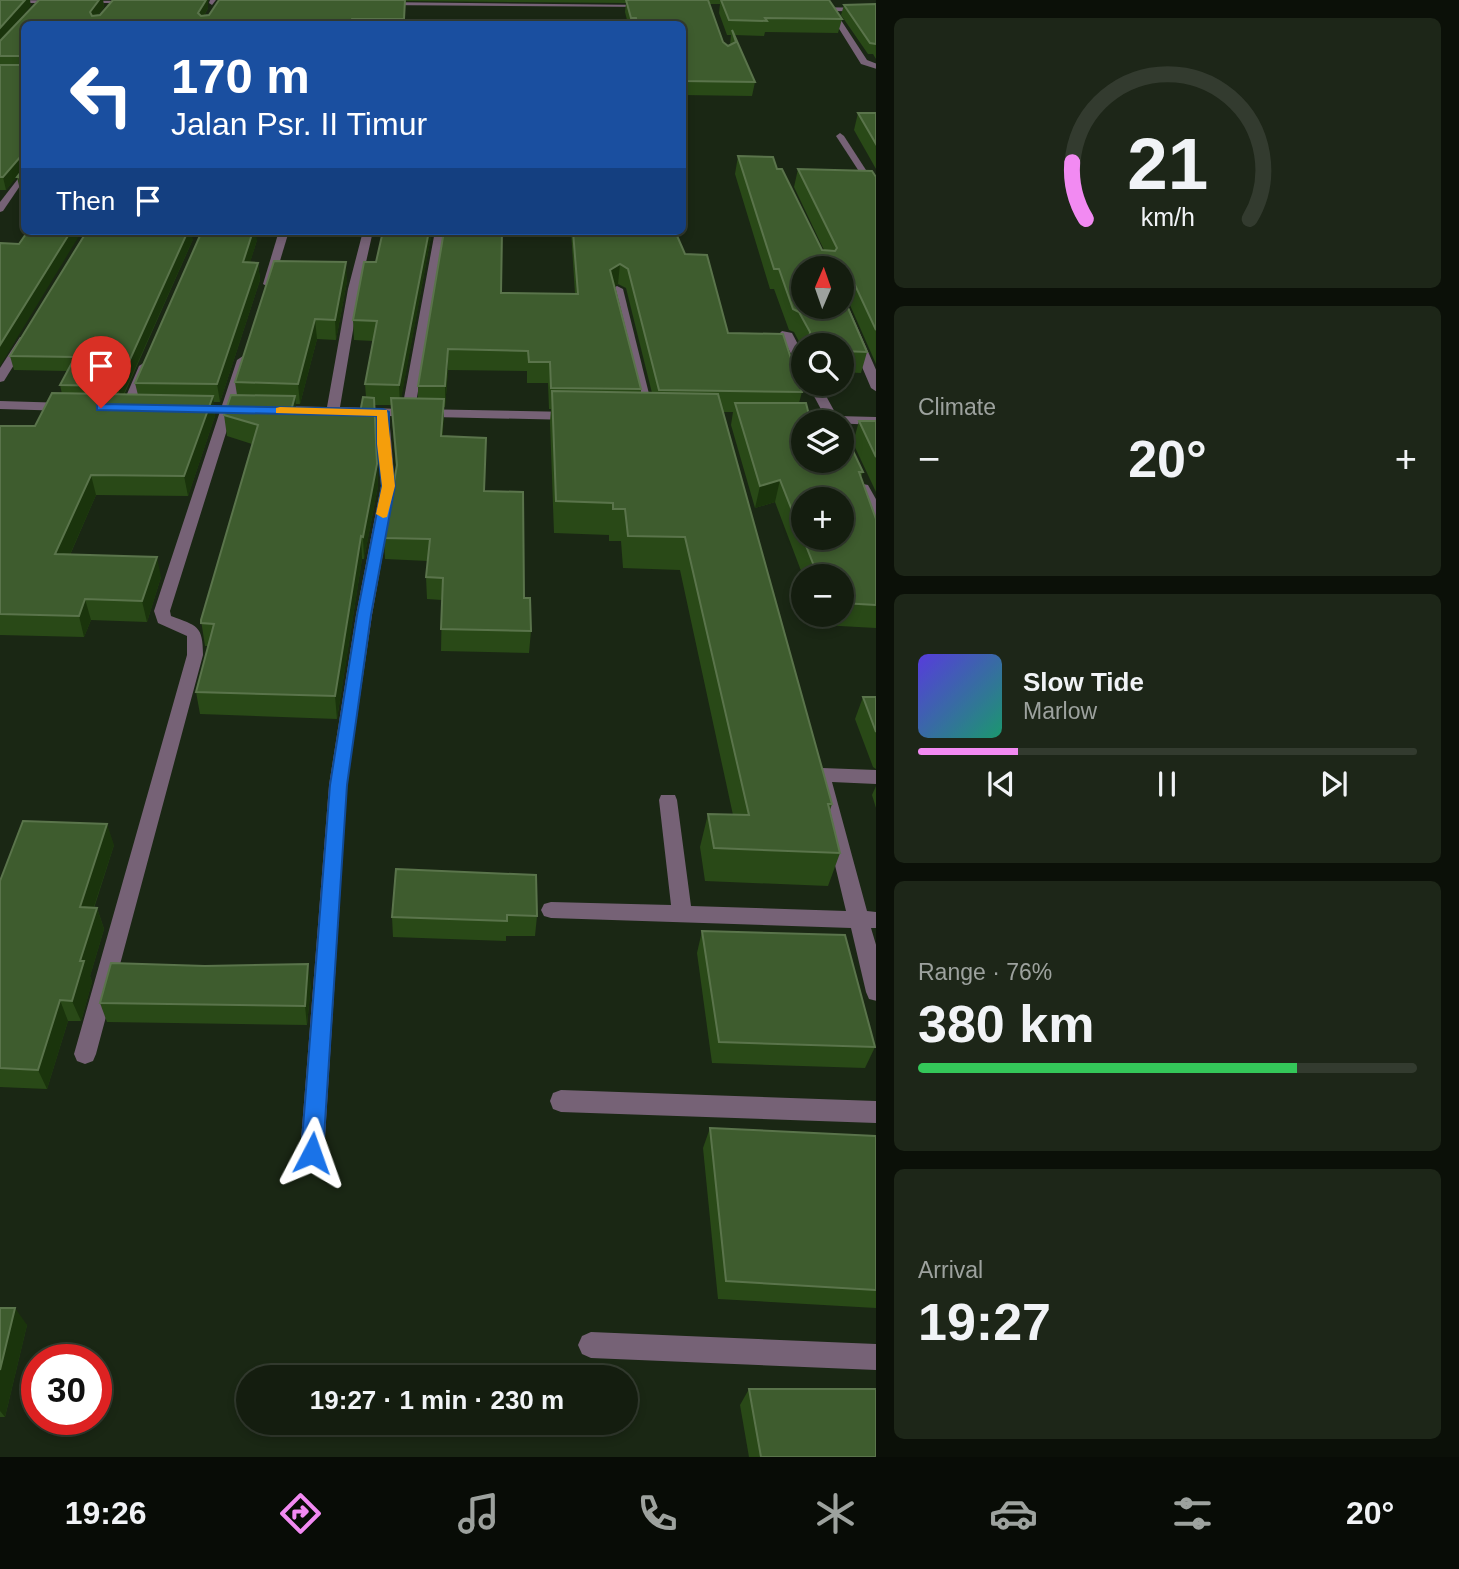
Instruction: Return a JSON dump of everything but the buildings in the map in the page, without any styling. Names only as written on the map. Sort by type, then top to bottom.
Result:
[{"type":"street","points":[[0,0],[142,3]]},
{"type":"street","points":[[35,11],[43,1]]},
{"type":"street","points":[[106,13],[114,2]]},
{"type":"street","points":[[198,3],[214,2],[211,14]]},
{"type":"street","points":[[367,4],[650,4]]},
{"type":"street","points":[[803,9],[876,10]]},
{"type":"street","points":[[830,9],[864,62],[876,67]]},
{"type":"street","points":[[840,136],[876,196]]},
{"type":"street","points":[[0,209],[21,178]]},
{"type":"street","points":[[264,295],[283,235]]},
{"type":"street","points":[[333,411],[354,289],[367,235]]},
{"type":"street","points":[[408,412],[439,235]]},
{"type":"street","points":[[617,289],[648,417]]},
{"type":"street","points":[[847,319],[876,388]]},
{"type":"street","points":[[0,378],[28,333]]},
{"type":"street","points":[[786,333],[791,342]]},
{"type":"street","points":[[86,1054],[195,655],[195,635],[191,630],[164,619],[162,611],[248,346]]},
{"type":"street","points":[[127,408],[149,358]]},
{"type":"street","points":[[0,405],[76,407]]},
{"type":"street","points":[[266,410],[582,416]]},
{"type":"street","points":[[312,1153],[338,785],[364,615],[388,486],[383,444],[383,412]]},
{"type":"street","points":[[854,420],[876,421]]},
{"type":"street","points":[[856,473],[876,517]]},
{"type":"street","points":[[876,776],[820,768],[867,920],[876,992]]},
{"type":"street","points":[[668,800],[682,914]]},
{"type":"street","points":[[551,910],[867,920]]},
{"type":"street","points":[[561,1101],[876,1112]]},
{"type":"street","points":[[591,1345],[876,1357]]},
{"type":"slow traffic","points":[[280,411],[383,412],[383,444],[388,486],[383,514]]},
{"type":"route","points":[[101,408],[383,412],[383,444],[388,486],[364,615],[338,785],[312,1153]]}]
